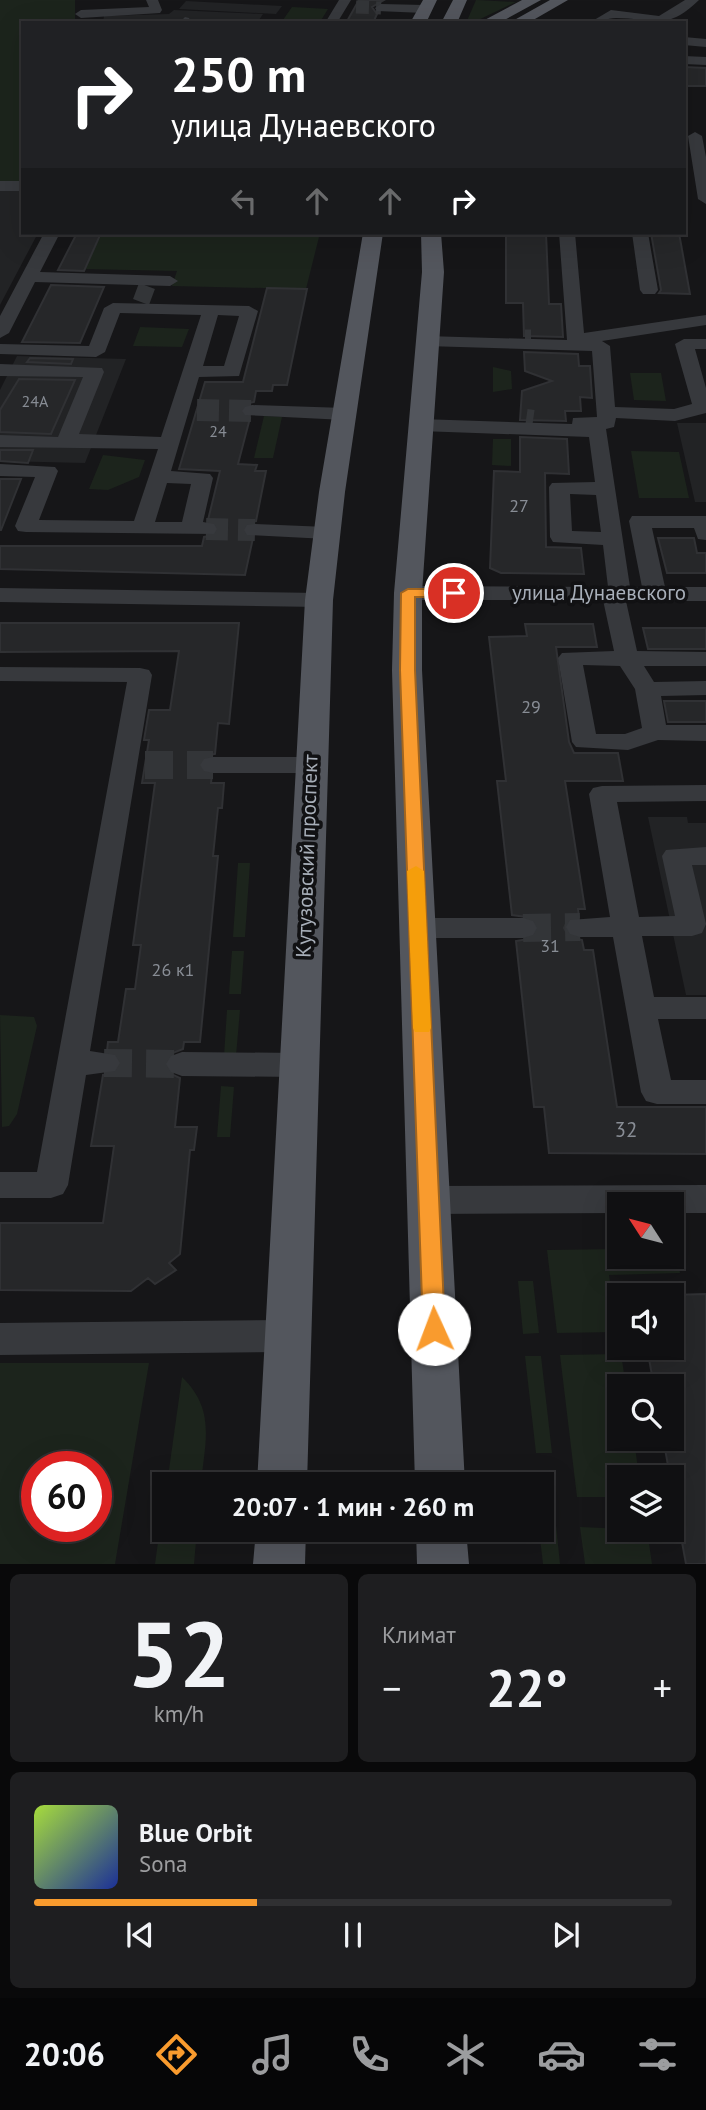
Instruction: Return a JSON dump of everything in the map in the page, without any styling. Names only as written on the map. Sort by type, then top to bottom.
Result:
[{"type":"main road","points":[[450,21],[460,0]]},
{"type":"main road","points":[[492,21],[561,0]]},
{"type":"main road","points":[[518,21],[533,7]]},
{"type":"main road","name":"Кутузовский проспект","points":[[282,1472],[318,600],[373,235]]},
{"type":"main road","points":[[431,235],[433,272],[408,593],[407,670],[440,1472]]},
{"type":"main road","points":[[433,272],[443,235]]},
{"type":"main road","points":[[279,1564],[280,1542]]},
{"type":"main road","points":[[442,1542],[443,1564]]},
{"type":"street","points":[[79,0],[80,18],[156,10],[152,0]]},
{"type":"street","points":[[598,21],[611,13],[658,21],[693,0]]},
{"type":"street","points":[[333,21],[347,4]]},
{"type":"street","points":[[381,8],[424,11]]},
{"type":"street","points":[[686,41],[706,43]]},
{"type":"street","points":[[686,61],[706,61]]},
{"type":"street","points":[[695,136],[706,199]]},
{"type":"street","points":[[686,185],[702,183]]},
{"type":"street","points":[[0,186],[21,186]]},
{"type":"street","points":[[0,333],[51,235]]},
{"type":"street","points":[[567,235],[576,339]]},
{"type":"street","points":[[640,235],[649,290]]},
{"type":"street","points":[[29,277],[144,294],[211,310],[249,311],[232,372],[192,371]]},
{"type":"street","points":[[0,349],[96,352],[113,308],[170,281]]},
{"type":"street","points":[[143,527],[170,443],[188,410],[192,371],[211,310]]},
{"type":"street","points":[[528,341],[576,339],[630,332],[663,323],[706,320]]},
{"type":"street","points":[[420,421],[607,423],[601,346],[427,338]]},
{"type":"street","points":[[607,412],[675,415],[704,407],[684,344],[706,344]]},
{"type":"street","points":[[0,370],[94,372],[65,443],[0,441]]},
{"type":"street","points":[[252,411],[345,414]]},
{"type":"street","points":[[529,424],[598,431],[627,658],[647,689],[655,732]]},
{"type":"street","points":[[66,440],[170,443]]},
{"type":"street","points":[[0,470],[48,471],[26,526],[198,529],[204,478],[159,477]]},
{"type":"street","points":[[604,489],[559,487],[561,537],[612,539]]},
{"type":"street","points":[[655,594],[640,521],[703,522],[706,534]]},
{"type":"street","points":[[255,530],[327,533]]},
{"type":"street","name":"улица Дунаевского","points":[[408,593],[706,594]]},
{"type":"street","points":[[0,595],[318,600]]},
{"type":"street","points":[[706,659],[570,658],[585,742],[628,742],[655,732],[706,733]]},
{"type":"street","points":[[0,674],[139,675],[134,765],[89,1063],[51,1185],[0,1185]]},
{"type":"street","points":[[647,689],[706,688]]},
{"type":"street","points":[[213,765],[310,765]]},
{"type":"street","points":[[706,793],[602,794],[657,1092],[706,1092]]},
{"type":"street","points":[[580,927],[692,926],[676,856],[706,856]]},
{"type":"street","points":[[418,928],[523,928]]},
{"type":"street","points":[[641,1008],[706,1008]]},
{"type":"street","points":[[182,1064],[299,1065]]},
{"type":"street","points":[[429,1200],[706,1199]]},
{"type":"street","points":[[0,1339],[287,1336]]},
{"type":"shaded area","points":[[0,0],[75,0],[75,21],[21,21],[21,181],[0,182]]},
{"type":"shaded area","points":[[476,0],[516,2],[476,21],[467,21]]},
{"type":"shaded area","points":[[186,1],[282,6],[276,14],[179,9]]},
{"type":"shaded area","points":[[292,7],[328,9],[321,21],[283,20]]},
{"type":"shaded area","points":[[174,10],[263,14],[258,21],[103,21],[104,16],[169,14]]},
{"type":"shaded area","points":[[21,181],[21,235],[37,235],[0,305],[0,182]]},
{"type":"shaded area","points":[[101,235],[320,235],[306,289],[172,286],[177,271],[85,269]]},
{"type":"shaded area","points":[[140,327],[189,329],[182,347],[133,346]]},
{"type":"shaded area","points":[[17,356],[126,359],[85,463],[0,461],[0,390]]},
{"type":"shaded area","points":[[493,367],[511,371],[512,389],[493,392]]},
{"type":"shaded area","points":[[630,373],[661,373],[666,401],[634,400]]},
{"type":"shaded area","points":[[264,416],[282,417],[273,458],[254,458]]},
{"type":"shaded area","points":[[677,423],[706,423],[706,502],[695,502]]},
{"type":"shaded area","points":[[493,439],[511,439],[511,466],[492,465]]},
{"type":"shaded area","points":[[631,451],[679,452],[689,498],[639,498]]},
{"type":"shaded area","points":[[103,455],[145,460],[139,477],[108,490],[89,489]]},
{"type":"shaded area","points":[[648,817],[687,817],[688,823],[706,823],[706,995],[686,995]]},
{"type":"shaded area","points":[[238,863],[250,863],[245,937],[233,937]]},
{"type":"shaded area","points":[[232,951],[244,951],[241,994],[229,994]]},
{"type":"shaded area","points":[[227,1010],[240,1010],[236,1056],[224,1056]]},
{"type":"shaded area","points":[[0,1015],[34,1017],[37,1026],[17,1114],[9,1126],[2,1127]]},
{"type":"shaded area","points":[[221,1086],[234,1087],[230,1137],[217,1137]]},
{"type":"shaded area","points":[[607,1249],[607,1269],[679,1269],[680,1273],[609,1275],[607,1332],[557,1333],[547,1250]]},
{"type":"shaded area","points":[[518,1281],[533,1281],[539,1333],[523,1334]]},
{"type":"shaded area","points":[[607,1354],[607,1360],[622,1360],[624,1374],[607,1374],[607,1451],[636,1451],[637,1465],[607,1465],[607,1497],[577,1497],[560,1355]]},
{"type":"shaded area","points":[[525,1356],[541,1356],[552,1453],[536,1453]]},
{"type":"shaded area","points":[[0,1363],[149,1363],[115,1564],[0,1564]]},
{"type":"shaded area","points":[[182,1377],[193,1389],[204,1414],[206,1440],[202,1472],[169,1472]]},
{"type":"shaded area","points":[[554,1525],[560,1564],[543,1564],[540,1542],[554,1542]]},
{"type":"shaded area","points":[[580,1527],[607,1528],[607,1542],[649,1542],[652,1564],[585,1564]]},
{"type":"shaded area","points":[[158,1542],[196,1542],[194,1564],[155,1564]]},
{"type":"building","points":[[359,0],[384,0],[372,7],[377,14],[374,21],[347,21]]},
{"type":"building","points":[[686,67],[706,68],[706,86],[686,86]]},
{"type":"building","points":[[76,235],[100,235],[84,271],[58,270]]},
{"type":"building","points":[[506,235],[546,235],[549,304],[561,304],[563,337],[524,336],[523,303],[506,303]]},
{"type":"building","points":[[651,235],[679,235],[690,294],[659,293],[661,290]]},
{"type":"building","points":[[51,285],[104,287],[80,343],[22,342]]},
{"type":"building","points":[[267,288],[307,289],[287,385],[273,385],[272,391],[256,391],[254,402],[244,404],[239,411],[243,417],[250,418],[238,464],[257,465],[255,471],[266,471],[256,521],[247,522],[242,529],[245,536],[253,538],[245,575],[0,569],[0,546],[202,546],[204,537],[216,535],[219,528],[214,521],[208,520],[220,471],[179,469],[205,382],[243,382]]},
{"type":"building","points":[[524,352],[578,354],[579,366],[590,366],[592,398],[580,397],[581,411],[565,411],[566,421],[520,420],[522,391],[552,381],[525,371]]},
{"type":"building","points":[[30,358],[73,359],[71,364],[27,362]]},
{"type":"building","points":[[19,379],[75,380],[51,434],[0,432],[0,410]]},
{"type":"building","points":[[520,437],[567,439],[569,474],[545,473],[546,547],[581,548],[584,574],[501,573],[490,568],[494,471],[520,472]]},
{"type":"building","points":[[0,450],[33,450],[28,463],[0,461]]},
{"type":"building","points":[[0,479],[21,479],[1,530],[0,530]]},
{"type":"building","points":[[658,538],[694,538],[697,553],[706,553],[706,573],[667,573]]},
{"type":"building","points":[[0,623],[239,623],[229,724],[218,723],[215,754],[203,756],[198,764],[202,772],[212,775],[211,783],[224,783],[222,808],[218,808],[213,856],[218,856],[200,1042],[184,1042],[183,1049],[170,1054],[164,1063],[169,1073],[180,1078],[175,1127],[197,1127],[194,1150],[190,1150],[180,1254],[169,1263],[176,1270],[155,1284],[148,1278],[131,1291],[0,1290],[0,1223],[103,1223],[114,1146],[91,1146],[103,1075],[115,1074],[122,1064],[117,1054],[107,1051],[108,1042],[118,1042],[126,989],[135,989],[141,945],[133,945],[155,783],[142,783],[149,740],[144,740],[149,710],[170,710],[179,651],[0,652]]},
{"type":"building","points":[[525,624],[593,624],[597,647],[556,647],[569,742],[574,753],[618,753],[623,781],[565,781],[585,909],[578,909],[579,917],[568,919],[564,928],[569,937],[582,940],[584,950],[593,950],[617,1107],[706,1107],[706,1154],[549,1153],[544,1107],[534,1107],[516,941],[534,938],[539,927],[534,918],[512,915],[497,781],[506,781],[489,637],[527,636]]},
{"type":"building","points":[[643,628],[706,628],[706,649],[648,649]]},
{"type":"building","points":[[664,701],[706,701],[706,722],[668,722]]},
{"type":"building","points":[[706,1294],[706,1564],[686,1564],[682,1542],[684,1465],[668,1465],[665,1451],[684,1451],[684,1374],[652,1374],[649,1360],[684,1360],[684,1295]]},
{"type":"tunnel","points":[[356,7],[381,8]]},
{"type":"tunnel","points":[[141,302],[147,286]]},
{"type":"tunnel","points":[[525,338],[531,338]]},
{"type":"tunnel","points":[[197,410],[252,411]]},
{"type":"tunnel","points":[[526,420],[533,421]]},
{"type":"tunnel","points":[[206,529],[255,530]]},
{"type":"tunnel","points":[[145,765],[213,765]]},
{"type":"tunnel","points":[[523,928],[580,927]]},
{"type":"tunnel","points":[[104,1063],[182,1064]]},
{"type":"slow traffic","points":[[416,871],[422,1028]]},
{"type":"route","points":[[434,1329],[407,670],[408,593],[454,593]]}]
